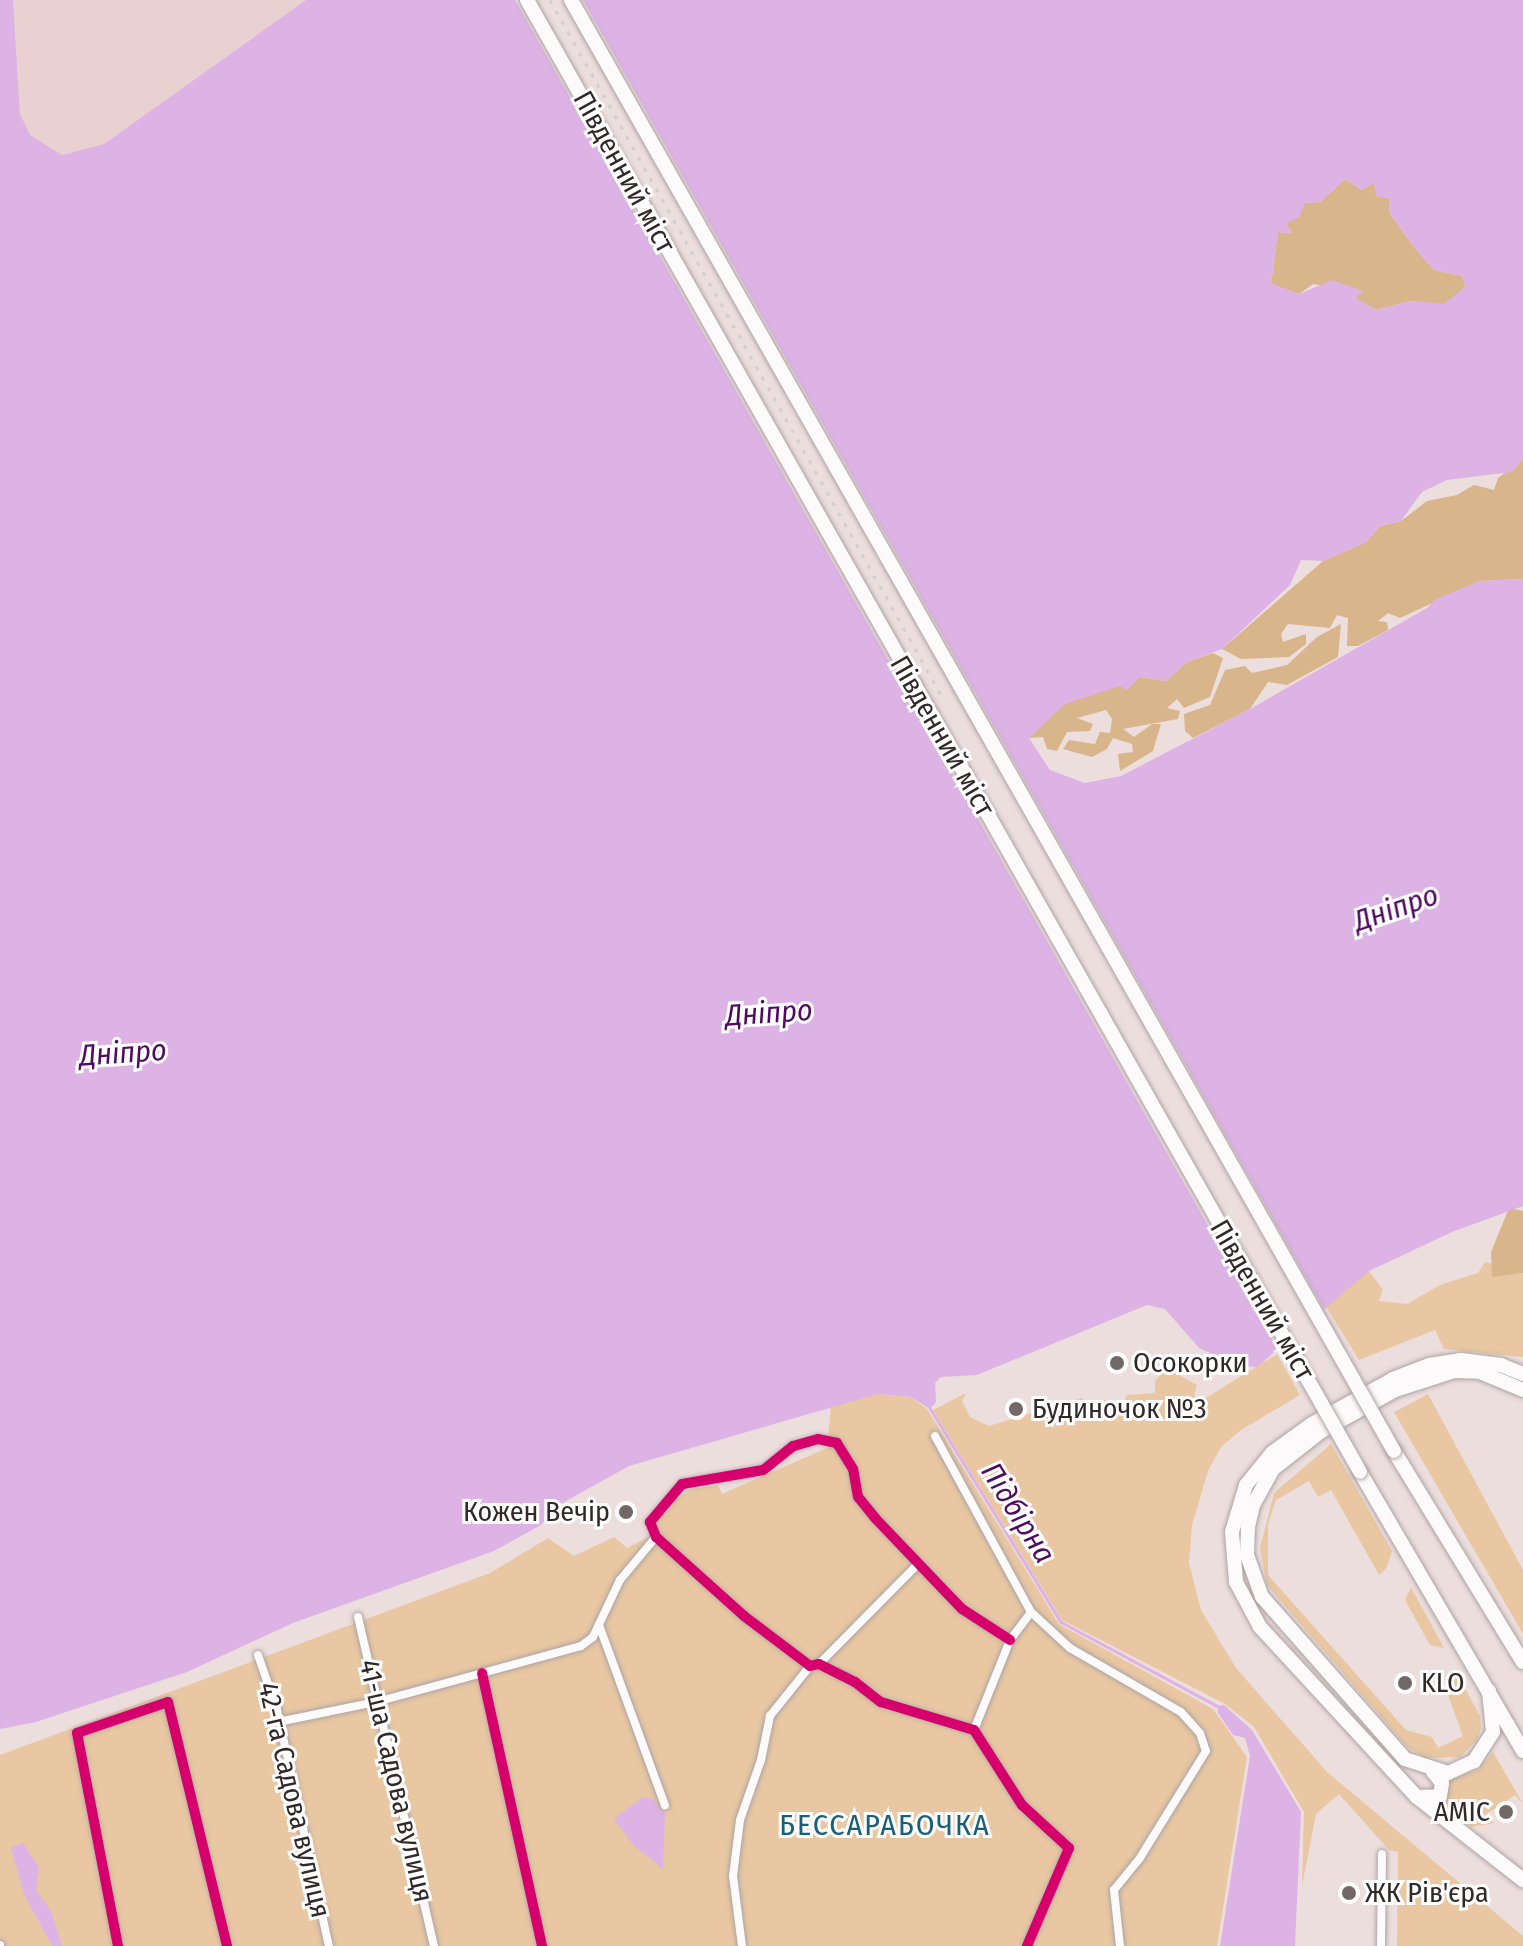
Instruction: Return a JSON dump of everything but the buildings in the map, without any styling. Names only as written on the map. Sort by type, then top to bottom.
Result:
[{"type":"highway","name":"Південний міст","points":[[527,0],[1333,1425],[1523,1751]]},
{"type":"highway","name":"Південний міст","points":[[571,0],[1394,1451],[1523,1662]]},
{"type":"highway","points":[[1523,1374],[1501,1365],[1461,1360],[1429,1365],[1393,1379],[1312,1424],[1272,1453],[1246,1485],[1238,1508],[1232,1560],[1245,1606],[1417,1797],[1523,1880]]},
{"type":"highway","points":[[1417,1797],[1440,1796],[1442,1783],[1433,1772],[1405,1759],[1273,1613],[1253,1579],[1248,1527],[1261,1485],[1295,1450],[1405,1385],[1445,1373],[1480,1372],[1523,1390]]},
{"type":"highway","points":[[1433,1772],[1461,1769],[1483,1754],[1493,1732],[1489,1691]]},
{"type":"street","points":[[935,1436],[1031,1612],[1070,1648],[1181,1712],[1200,1733],[1206,1751],[1140,1858],[1114,1890],[1120,1946]]},
{"type":"street","points":[[1010,1640],[962,1609],[917,1565],[858,1497],[853,1469],[837,1443],[818,1439],[793,1446],[763,1470],[682,1484],[650,1522],[656,1537],[744,1616],[815,1665],[881,1702],[974,1730],[1022,1805],[1069,1848],[1027,1946]]},
{"type":"street","points":[[278,1722],[380,1701],[581,1646],[599,1625],[620,1580],[656,1537]]},
{"type":"street","points":[[742,1946],[733,1876],[740,1820],[761,1760],[770,1716],[815,1665],[917,1565]]},
{"type":"street","points":[[974,1730],[1010,1640],[1031,1612]]},
{"type":"street","name":"41-ша Садова вулиця","points":[[358,1617],[380,1701],[434,1946]]},
{"type":"street","points":[[599,1625],[665,1805]]},
{"type":"street","name":"42-га Садова вулиця","points":[[258,1655],[278,1722],[329,1946]]},
{"type":"street","points":[[482,1673],[542,1946]]},
{"type":"street","points":[[118,1946],[77,1733],[168,1702],[227,1946]]},
{"type":"street","points":[[1381,1946],[1382,1854]]},
{"type":"shaded area","points":[[13,0],[306,0],[104,144],[61,155],[29,135],[20,114]]},
{"type":"shaded area","points":[[1345,179],[1362,190],[1374,182],[1390,199],[1389,212],[1434,270],[1462,276],[1466,286],[1444,305],[1411,301],[1376,310],[1355,298],[1362,291],[1313,284],[1299,294],[1271,284],[1278,232],[1292,233],[1285,223],[1305,203],[1320,202]]},
{"type":"shaded area","points":[[1523,459],[1523,579],[1480,581],[1400,618],[1388,613],[1378,621],[1387,622],[1388,630],[1358,646],[1347,646],[1348,618],[1337,615],[1330,628],[1288,624],[1281,634],[1283,642],[1306,634],[1306,644],[1289,657],[1241,659],[1222,649],[1323,561],[1366,542],[1380,526],[1401,521],[1427,501],[1457,495],[1474,485],[1494,490],[1498,478]]},
{"type":"shaded area","points":[[1341,624],[1338,657],[1287,685],[1268,682],[1250,709],[1193,738],[1185,731],[1184,714],[1210,705],[1225,670],[1245,666],[1252,673],[1287,665],[1317,637]]},
{"type":"shaded area","points":[[1213,653],[1223,658],[1210,697],[1184,708],[1177,699],[1167,708],[1180,711],[1178,719],[1123,729],[1134,737],[1152,724],[1161,724],[1153,751],[1120,771],[1118,754],[1133,752],[1132,744],[1113,738],[1107,749],[1092,757],[1063,749],[1069,740],[1095,744],[1100,732],[1110,733],[1112,719],[1106,710],[1077,718],[1093,724],[1090,731],[1067,732],[1057,751],[1047,749],[1043,737],[1029,738],[1064,704],[1140,677],[1166,681],[1187,662]]},
{"type":"shaded area","points":[[1509,1208],[1523,1211],[1523,1273],[1492,1277],[1491,1252]]},
{"type":"shaded area","points":[[1485,1262],[1492,1264],[1493,1276],[1523,1273],[1523,1357],[1444,1349],[1435,1330],[1359,1360],[1325,1305],[1369,1271],[1383,1290],[1379,1301],[1407,1304],[1440,1285],[1478,1273]]},
{"type":"shaded area","points":[[1277,1354],[1300,1395],[1241,1430],[1221,1447],[1208,1471],[1192,1525],[1189,1563],[1201,1610],[1236,1668],[1327,1772],[1523,1936],[1523,1946],[1397,1946],[1398,1852],[1389,1850],[1339,1794],[1316,1814],[1302,1886],[1304,1812],[1254,1727],[1225,1704],[1062,1620],[933,1410],[966,1393],[962,1401],[970,1417],[989,1426],[1082,1398],[1089,1409],[1105,1399],[1112,1409],[1121,1409],[1127,1395],[1155,1393],[1155,1381],[1166,1368],[1197,1385],[1194,1395],[1201,1401]]},
{"type":"shaded area","points":[[878,1394],[911,1397],[927,1409],[1059,1624],[1213,1709],[1247,1757],[1217,1946],[0,1946],[0,1755],[490,1573],[548,1538],[574,1556],[614,1537],[627,1548],[658,1532],[652,1524],[672,1507],[671,1502],[691,1489],[718,1485],[722,1494],[827,1448],[831,1406]]},
{"type":"shaded area","points":[[1428,1394],[1523,1570],[1523,1634],[1394,1412]]},
{"type":"shaded area","points":[[1331,1444],[1392,1551],[1386,1569],[1379,1575],[1331,1490],[1318,1497],[1309,1481],[1276,1500],[1268,1525],[1268,1575],[1406,1730],[1432,1737],[1438,1748],[1463,1736],[1445,1687],[1456,1672],[1480,1716],[1481,1728],[1477,1740],[1460,1757],[1425,1758],[1407,1747],[1267,1585],[1260,1548],[1274,1493]]},
{"type":"shaded area","points":[[1411,1587],[1444,1648],[1430,1645],[1405,1600]]},
{"type":"shaded area","points":[[1493,1752],[1523,1804],[1515,1795],[1488,1813],[1494,1823],[1471,1827],[1437,1805],[1448,1780],[1477,1770]]},
{"type":"water","name":"Дніпро","points":[[0,0],[13,0],[20,114],[30,135],[62,155],[104,144],[306,0],[1523,0],[1523,459],[1512,472],[1447,480],[1422,492],[1401,521],[1380,526],[1366,542],[1323,561],[1301,560],[1290,585],[1222,649],[1187,662],[1166,681],[1140,677],[1127,690],[1120,686],[1065,704],[1029,738],[1050,770],[1085,783],[1121,776],[1250,709],[1427,608],[1436,599],[1480,581],[1523,579],[1523,1206],[1452,1232],[1369,1271],[1257,1367],[1238,1366],[1199,1348],[1165,1309],[1147,1305],[977,1375],[941,1377],[935,1383],[936,1402],[930,1409],[911,1397],[878,1394],[629,1466],[557,1506],[541,1525],[494,1551],[293,1623],[187,1672],[36,1722],[0,1729]],"holes":[[[1345,179],[1362,190],[1374,182],[1376,196],[1390,199],[1389,212],[1434,270],[1462,276],[1466,286],[1444,304],[1411,301],[1376,310],[1355,298],[1363,291],[1332,280],[1299,294],[1271,283],[1278,232],[1292,234],[1286,223],[1299,218],[1305,203],[1320,202]]]},
{"type":"water","points":[[1224,1705],[1252,1730],[1301,1812],[1295,1946],[1220,1946],[1250,1756],[1245,1738],[1233,1735],[1218,1713],[1218,1706]]},
{"type":"water","points":[[643,1797],[653,1799],[665,1814],[663,1869],[634,1846],[614,1819]]},
{"type":"water","points":[[23,1843],[39,1868],[36,1890],[51,1911],[62,1946],[52,1946],[24,1894],[11,1848]]},
{"type":"pier","points":[[515,0],[583,0],[1325,1311],[1281,1355]]},
{"type":"waterway","name":"Підбірна","points":[[929,1407],[1061,1622],[1219,1707]]},
{"type":"railway","points":[[550,0],[943,698]]},
{"type":"cycle path","points":[[1010,1640],[962,1609],[876,1519],[858,1497],[853,1469],[837,1443],[818,1439],[793,1446],[763,1470],[682,1484],[650,1522],[656,1537],[744,1616],[810,1666],[819,1664],[855,1682],[881,1702],[974,1730],[1022,1805],[1069,1848],[1027,1946]]},
{"type":"cycle path","points":[[482,1673],[542,1946]]},
{"type":"cycle path","points":[[118,1946],[77,1733],[168,1702],[227,1946]]},
{"type":"place","name":"Осокорки","points":[[1117,1363]]},
{"type":"place","name":"Будиночок №3","points":[[1016,1409]]},
{"type":"place","name":"Кожен Вечір","points":[[626,1512]]},
{"type":"place","name":"KLO","points":[[1405,1683]]},
{"type":"place","name":"AMIC","points":[[1506,1812]]},
{"type":"place","name":"ЖК Рів'єра","points":[[1349,1893]]},
{"type":"district","name":"БЕССАРАБОЧКА","points":[[885,1825]]}]
